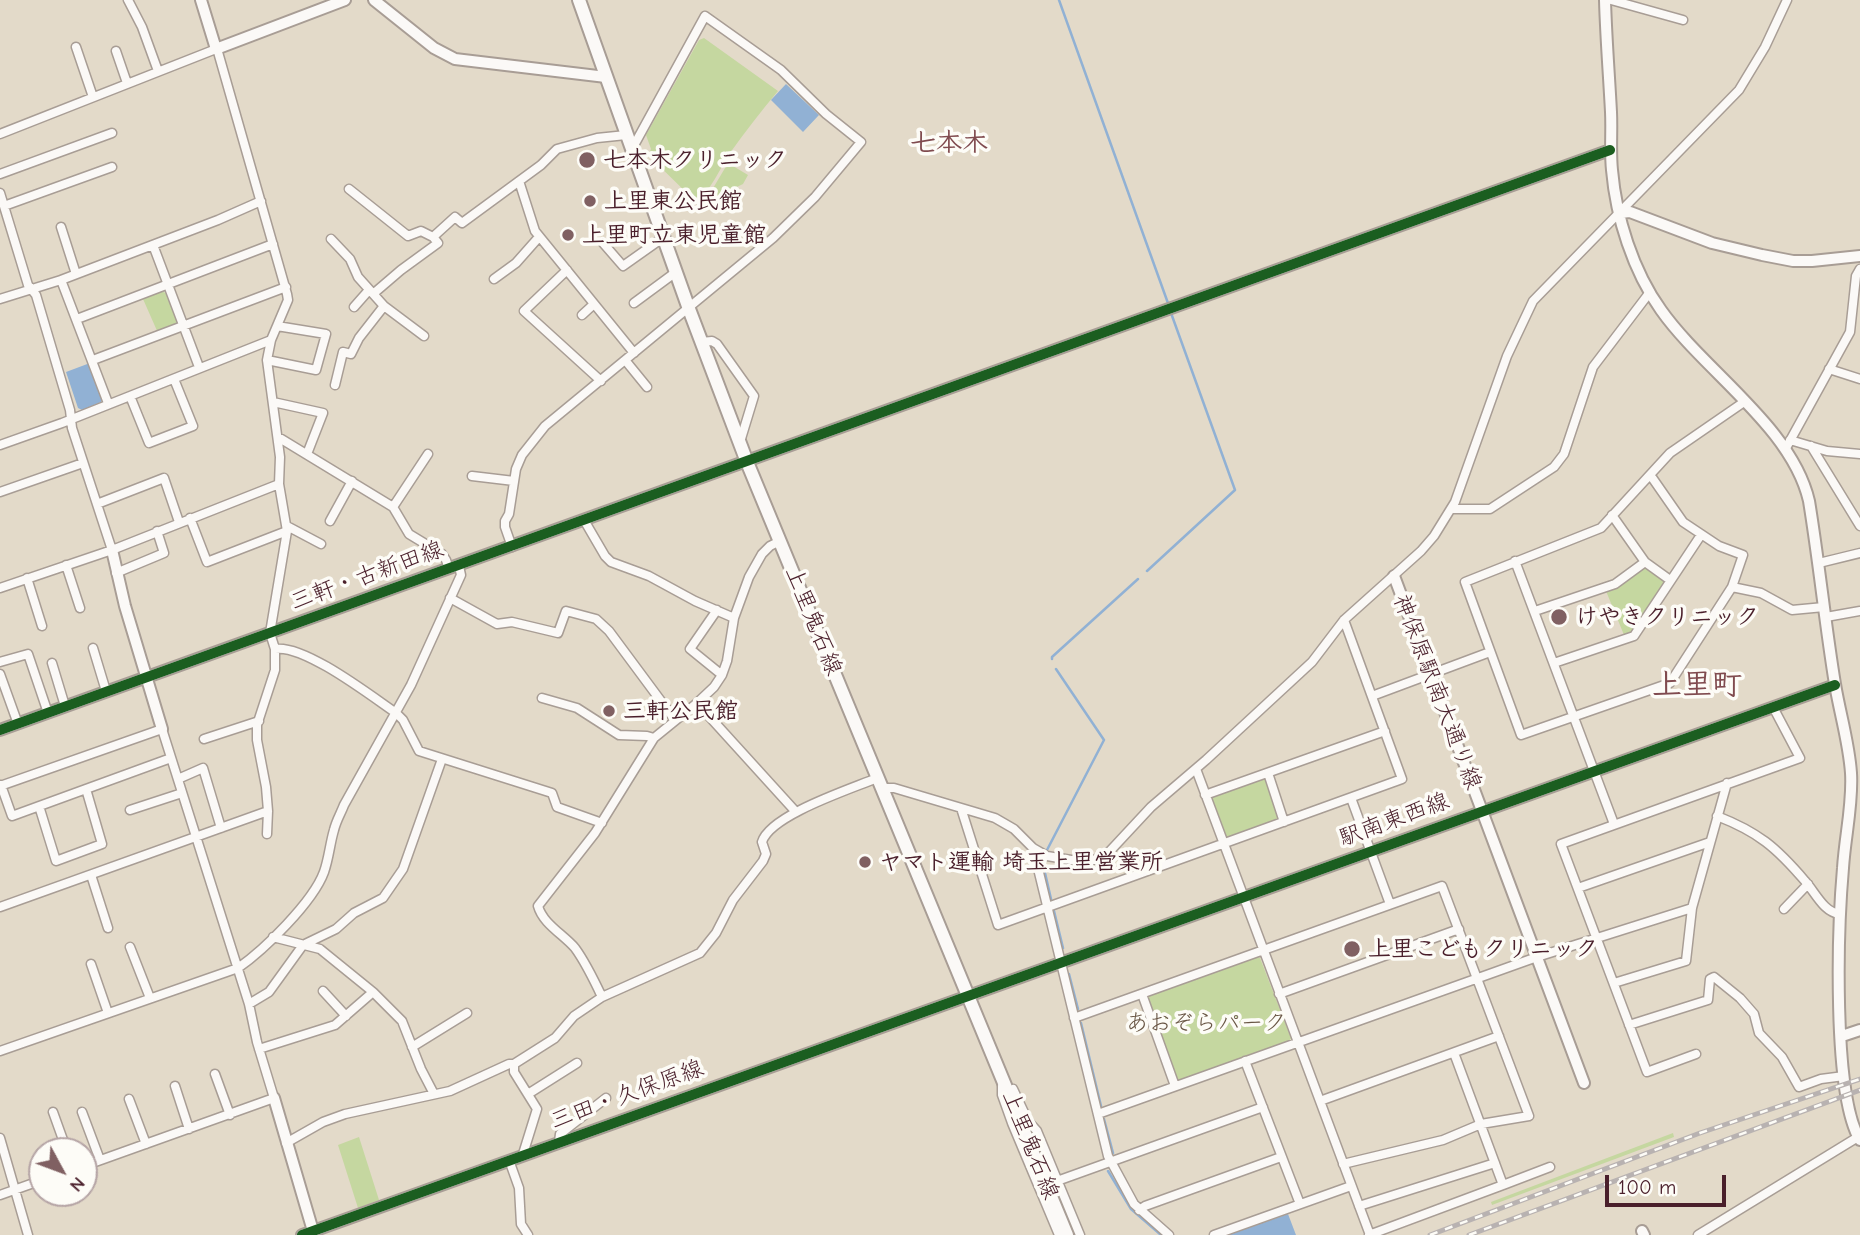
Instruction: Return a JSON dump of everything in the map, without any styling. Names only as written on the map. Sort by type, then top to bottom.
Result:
[{"type":"main road","name":"上里鬼石線","points":[[579,0],[689,309],[747,462],[1067,1235]]},
{"type":"street","points":[[128,0],[142,27],[158,71]]},
{"type":"street","points":[[201,0],[288,300],[271,340],[267,360],[278,437],[279,484],[287,528],[270,633],[275,649],[275,670],[259,721],[257,740],[268,811],[267,834]]},
{"type":"street","points":[[0,134],[345,0]]},
{"type":"street","points":[[374,0],[434,48],[454,59],[606,77]]},
{"type":"street","points":[[1605,0],[1612,172],[1632,253],[1650,292],[1681,335],[1788,444],[1806,487],[1835,685],[1851,772],[1840,914],[1842,1036],[1850,1114],[1859,1138],[1698,1235]]},
{"type":"street","points":[[1611,0],[1683,20]]},
{"type":"street","points":[[286,1143],[314,1126],[345,1114],[450,1091],[514,1064],[555,1038],[574,1016],[602,997],[700,953],[711,941],[733,900],[765,858],[762,842],[764,837],[796,812],[879,783],[961,807],[1006,824],[1033,848],[1059,859],[1082,861],[1102,857],[1151,807],[1312,662],[1344,620],[1421,551],[1451,509],[1507,356],[1533,301],[1740,90],[1765,47],[1787,0]]},
{"type":"street","points":[[512,547],[505,527],[519,460],[545,426],[751,258],[799,214],[861,142],[826,114],[781,70],[705,16],[632,149]]},
{"type":"street","points":[[76,47],[93,97]]},
{"type":"street","points":[[116,51],[127,83]]},
{"type":"street","points":[[0,174],[112,133]]},
{"type":"street","points":[[433,237],[455,217],[462,223],[541,166],[557,149],[597,138],[626,135]]},
{"type":"street","name":"三軒・古新田線","points":[[0,730],[1610,150]]},
{"type":"street","points":[[112,167],[2,200],[5,225],[30,289],[36,295],[162,729],[249,1004],[310,1234]]},
{"type":"street","points":[[519,181],[532,224],[539,237],[634,353]]},
{"type":"street","points":[[349,189],[408,236],[421,231],[438,243],[354,307]]},
{"type":"street","points":[[0,299],[61,280],[261,201]]},
{"type":"street","points":[[1620,213],[1630,212],[1726,247],[1793,261],[1860,256]]},
{"type":"street","points":[[61,227],[76,274]]},
{"type":"street","points":[[494,279],[516,263],[539,237]]},
{"type":"street","points":[[603,243],[622,266],[664,237]]},
{"type":"street","points":[[331,239],[350,259],[358,277],[384,306],[424,336]]},
{"type":"street","points":[[77,319],[273,244]]},
{"type":"street","points":[[153,245],[199,367]]},
{"type":"street","points":[[1788,444],[1852,325],[1855,282],[1860,269]]},
{"type":"street","points":[[567,270],[524,311],[601,381]]},
{"type":"street","points":[[634,303],[676,272]]},
{"type":"street","points":[[61,280],[108,403]]},
{"type":"street","points":[[93,360],[286,287]]},
{"type":"street","points":[[1451,509],[1490,509],[1554,467],[1564,454],[1593,367],[1650,292]]},
{"type":"street","points":[[582,315],[594,304]]},
{"type":"street","points":[[335,386],[342,352],[351,354],[359,338],[384,306]]},
{"type":"street","points":[[267,360],[316,370],[326,334],[277,326]]},
{"type":"street","points":[[0,445],[271,340]]},
{"type":"street","points":[[701,342],[712,341],[717,344],[754,396],[740,442]]},
{"type":"street","points":[[625,360],[647,387]]},
{"type":"street","points":[[1829,369],[1860,379]]},
{"type":"street","points":[[130,396],[149,443],[193,426],[174,379]]},
{"type":"street","points":[[273,402],[323,413],[307,454]]},
{"type":"street","points":[[1651,475],[1683,522],[1719,546],[1743,555],[1732,587],[1670,683],[1521,735],[1465,582],[1601,528],[1670,453],[1744,402]]},
{"type":"street","points":[[0,1051],[238,968],[252,958],[319,883],[325,870],[334,829],[344,805],[421,664],[461,575],[442,554],[409,534],[393,507],[278,437]]},
{"type":"street","points":[[1788,444],[1860,454]]},
{"type":"street","points":[[1811,446],[1860,527]]},
{"type":"street","points":[[393,507],[428,454]]},
{"type":"street","points":[[0,492],[83,463]]},
{"type":"street","points":[[472,476],[514,481]]},
{"type":"street","points":[[97,504],[164,478],[179,522]]},
{"type":"street","points":[[330,521],[352,481]]},
{"type":"street","points":[[0,587],[112,550],[279,484]]},
{"type":"street","points":[[1612,515],[1645,562],[1670,580]]},
{"type":"street","points":[[190,518],[207,562],[287,528],[321,544]]},
{"type":"street","points":[[584,520],[611,562],[649,576],[734,618]]},
{"type":"street","points":[[116,573],[164,553],[157,531]]},
{"type":"street","points":[[1554,663],[1634,636],[1701,535]]},
{"type":"street","points":[[602,997],[588,967],[573,945],[541,915],[538,906],[602,823],[653,738],[697,704],[722,675],[734,618],[755,564],[770,546],[780,541]]},
{"type":"street","points":[[1819,563],[1860,553]]},
{"type":"street","points":[[1515,561],[1614,824]]},
{"type":"street","points":[[1535,611],[1615,584],[1645,562]]},
{"type":"street","points":[[66,565],[80,608]]},
{"type":"street","name":"神保原駅南大通り線","points":[[1394,576],[1584,1083]]},
{"type":"street","points":[[27,578],[42,626]]},
{"type":"street","points":[[1732,587],[1761,593],[1792,610],[1859,613]]},
{"type":"street","points":[[450,598],[497,624],[512,622],[558,633],[566,611],[596,619],[609,631],[675,720]]},
{"type":"street","points":[[717,610],[690,649],[722,675]]},
{"type":"street","points":[[961,807],[998,925],[1402,779],[1344,620]]},
{"type":"street","points":[[93,648],[106,691]]},
{"type":"street","points":[[275,649],[285,649],[320,662],[396,713],[403,720],[419,751],[552,793],[557,807],[602,823]]},
{"type":"street","points":[[1372,696],[1490,652]]},
{"type":"street","points":[[0,662],[28,654],[48,713]]},
{"type":"street","points":[[52,663],[65,706]]},
{"type":"street","points":[[0,674],[18,724]]},
{"type":"street","name":"駅南東西線","points":[[968,996],[1835,685]]},
{"type":"street","points":[[542,698],[577,708],[619,735],[653,738]]},
{"type":"street","points":[[697,704],[796,812]]},
{"type":"street","points":[[1696,1054],[1647,1072],[1561,844],[1800,758],[1773,707]]},
{"type":"street","points":[[204,739],[259,721]]},
{"type":"street","points":[[162,729],[1,785],[12,816],[171,758]]},
{"type":"street","points":[[1205,795],[1385,730]]},
{"type":"street","points":[[249,1004],[269,992],[303,945],[336,929],[354,913],[383,898],[403,869],[442,759]]},
{"type":"street","points":[[178,779],[203,768],[221,828]]},
{"type":"street","points":[[1196,769],[1369,1235],[1550,1167]]},
{"type":"street","points":[[1268,773],[1284,822]]},
{"type":"street","points":[[1614,984],[1686,961],[1692,908],[1727,783]]},
{"type":"street","points":[[39,806],[56,861],[102,844],[86,789]]},
{"type":"street","points":[[130,810],[182,793]]},
{"type":"street","points":[[1351,797],[1390,904]]},
{"type":"street","points":[[0,907],[268,811]]},
{"type":"street","points":[[1717,816],[1747,828],[1765,840],[1808,884],[1827,908],[1834,914],[1840,914]]},
{"type":"street","points":[[1578,888],[1710,842]]},
{"type":"street","points":[[1033,848],[1110,1162],[1139,1210],[1169,1235]]},
{"type":"street","points":[[91,875],[108,928]]},
{"type":"street","points":[[1784,909],[1808,884]]},
{"type":"street","points":[[1074,1018],[1442,886],[1529,1116],[1481,1124],[1443,1140],[1343,1164]]},
{"type":"street","points":[[1098,1114],[1537,957],[1692,908]]},
{"type":"street","points":[[1279,993],[1459,929]]},
{"type":"street","points":[[273,937],[320,949],[373,992],[402,1021],[434,1094]]},
{"type":"street","points":[[130,947],[150,998]]},
{"type":"street","points":[[90,964],[108,1013]]},
{"type":"street","points":[[1629,1025],[1708,1000],[1710,979],[1714,977],[1740,998],[1754,1014],[1759,1032],[1782,1057],[1799,1087],[1821,1079],[1844,1076]]},
{"type":"street","points":[[323,992],[346,1016]]},
{"type":"street","points":[[259,1049],[335,1025],[373,992]]},
{"type":"street","points":[[1142,993],[1175,1086]]},
{"type":"street","name":"三田・久保原線","points":[[310,1234],[523,1154],[968,996]]},
{"type":"street","points":[[412,1047],[467,1013]]},
{"type":"street","points":[[335,1025],[342,1032]]},
{"type":"street","points":[[1842,1036],[1860,1030]]},
{"type":"street","points":[[1320,1101],[1499,1036]]},
{"type":"street","points":[[1454,1053],[1503,1185]]},
{"type":"street","points":[[1245,1061],[1300,1204]]},
{"type":"street","points":[[528,1094],[577,1063]]},
{"type":"street","points":[[514,1064],[514,1072],[537,1109],[523,1154]]},
{"type":"street","points":[[215,1074],[230,1115]]},
{"type":"street","points":[[1003,1079],[1012,1088],[1028,1121],[1037,1131],[1080,1235]]},
{"type":"street","points":[[1003,1079],[1002,1096],[1059,1235]]},
{"type":"street","points":[[175,1086],[189,1129]]},
{"type":"street","points":[[82,1112],[100,1160],[274,1098]]},
{"type":"street","points":[[559,1142],[560,1134],[606,1098]]},
{"type":"street","points":[[129,1099],[146,1144]]},
{"type":"street","points":[[1057,1181],[1262,1107]]},
{"type":"street","points":[[53,1112],[62,1137]]},
{"type":"street","points":[[0,1140],[3,1158],[28,1235]]},
{"type":"street","points":[[1139,1210],[1281,1157]]},
{"type":"street","points":[[509,1160],[519,1188],[521,1224],[528,1235]]},
{"type":"street","points":[[1359,1206],[1495,1163]]},
{"type":"street","points":[[0,1195],[28,1185]]},
{"type":"street","points":[[1214,1235],[1351,1186]]},
{"type":"green space","points":[[704,38],[778,91],[730,153],[707,191],[696,202],[648,155],[651,149],[646,135],[699,40]]},
{"type":"green space","points":[[728,163],[748,175],[743,184],[712,199],[709,195]]},
{"type":"green space","points":[[162,291],[167,294],[177,322],[175,327],[158,333],[143,299]]},
{"type":"green space","points":[[1645,566],[1664,579],[1665,583],[1631,633],[1624,635],[1606,591]]},
{"type":"green space","points":[[1263,778],[1267,780],[1279,820],[1228,838],[1224,837],[1212,796]]},
{"type":"green space","name":"あおぞらパーク","points":[[1260,958],[1291,1038],[1289,1042],[1180,1081],[1177,1079],[1149,995]]},
{"type":"green space","points":[[1673,1133],[1674,1137],[1492,1205],[1491,1202]]},
{"type":"green space","points":[[359,1137],[379,1200],[358,1208],[338,1145]]},
{"type":"water","points":[[786,84],[819,115],[803,132],[771,100]]},
{"type":"water","points":[[90,363],[103,398],[101,402],[82,410],[78,408],[66,372]]},
{"type":"water","points":[[1288,1214],[1296,1235],[1228,1235]]},
{"type":"waterway","points":[[1059,0],[1169,306]]},
{"type":"waterway","points":[[1147,571],[1235,490],[1171,313]]},
{"type":"waterway","points":[[1052,659],[1138,579]]},
{"type":"waterway","points":[[1047,850],[1104,740],[1056,669]]},
{"type":"waterway","points":[[1042,860],[1051,899]]},
{"type":"waterway","points":[[1054,911],[1063,948]]},
{"type":"waterway","points":[[1069,974],[1078,1009]]},
{"type":"waterway","points":[[1081,1023],[1101,1106]]},
{"type":"waterway","points":[[1104,1119],[1113,1153]]},
{"type":"waterway","points":[[1108,1171],[1131,1209],[1161,1235]]},
{"type":"railway","points":[[1430,1235],[1700,1133],[1860,1079]]},
{"type":"railway","points":[[1469,1235],[1860,1090]]},
{"type":"cycle path","points":[[0,730],[1610,150]]},
{"type":"cycle path","points":[[302,1235],[1835,685]]},
{"type":"place","name":"七本木クリニック","points":[[587,160]]},
{"type":"place","name":"上里東公民館","points":[[590,201]]},
{"type":"place","name":"上里町立東児童館","points":[[568,235]]},
{"type":"place","name":"けやきクリニック","points":[[1559,617]]},
{"type":"place","name":"三軒公民館","points":[[609,711]]},
{"type":"place","name":"ヤマト運輸 埼玉上里営業所","points":[[865,862]]},
{"type":"place","name":"上里こどもクリニック","points":[[1352,949]]},
{"type":"district","name":"七本木","points":[[949,144]]},
{"type":"district","name":"上里町","points":[[1697,686]]}]
